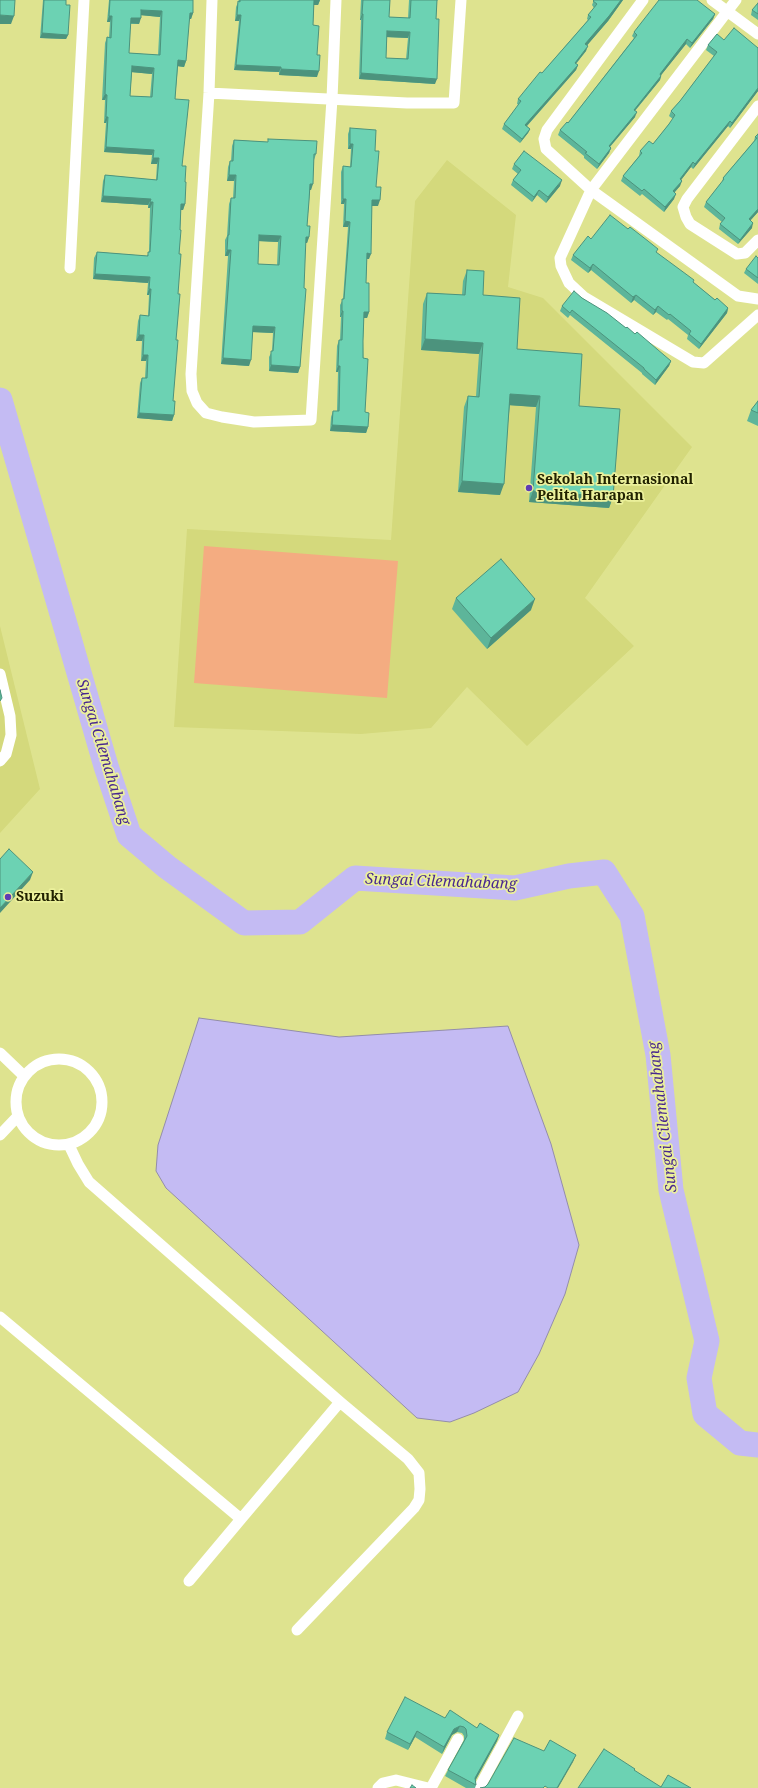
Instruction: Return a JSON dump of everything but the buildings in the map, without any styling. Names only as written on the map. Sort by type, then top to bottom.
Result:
[{"type":"street","points":[[70,268],[84,0]]},
{"type":"street","points":[[212,0],[192,391],[197,403],[206,413],[222,418],[254,422],[311,420],[332,100],[336,0]]},
{"type":"street","points":[[208,93],[332,100],[454,103],[461,0]]},
{"type":"street","points":[[643,0],[547,130],[544,139],[546,148],[591,190],[738,296],[758,299]]},
{"type":"street","points":[[712,0],[758,34]]},
{"type":"street","points":[[736,0],[591,190],[560,258],[560,266],[569,283],[584,296],[693,362],[704,363],[758,315]]},
{"type":"street","points":[[758,106],[687,199],[684,207],[686,218],[690,224],[736,254],[745,253],[758,240]]},
{"type":"street","points":[[0,674],[10,716],[11,735],[2,754]]},
{"type":"street","points":[[0,1053],[24,1076]]},
{"type":"street","points":[[64,1059],[78,1063],[90,1072],[99,1085],[102,1100],[100,1114],[94,1128],[83,1139],[70,1145],[57,1146],[44,1144],[32,1137],[24,1128],[18,1116],[16,1095],[24,1076],[35,1066],[49,1060],[64,1059]]},
{"type":"street","points":[[0,1135],[18,1116]]},
{"type":"street","points":[[70,1145],[78,1164],[89,1182],[340,1402],[408,1459],[415,1467],[420,1483],[419,1500],[406,1519],[297,1630]]},
{"type":"street","points":[[0,1317],[241,1519]]},
{"type":"street","points":[[190,1581],[340,1402]]},
{"type":"street","points":[[479,1788],[518,1716]]},
{"type":"street","points":[[378,1788],[383,1783],[396,1780],[430,1788],[458,1739]]},
{"type":"shaded area","name":"Sekolah Internasional Pelita Harapan","points":[[447,160],[516,215],[508,287],[543,298],[692,447],[585,598],[634,646],[527,746],[467,687],[431,728],[361,734],[174,727],[187,529],[391,540],[415,201]]},
{"type":"shaded area","points":[[204,546],[398,561],[387,698],[194,683]]},
{"type":"shaded area","points":[[0,626],[40,789],[0,833]]},
{"type":"shaded area","points":[[199,1018],[339,1037],[508,1026],[551,1144],[579,1245],[565,1294],[539,1354],[518,1392],[474,1413],[450,1422],[417,1418],[166,1188],[156,1171],[158,1145]]},
{"type":"waterway","name":"Sungai Cilemahabang","points":[[0,400],[106,766],[129,835],[167,867],[244,923],[300,922],[355,878],[515,888],[569,876],[604,872],[632,916],[658,1055],[671,1190],[707,1341],[699,1378],[705,1414],[740,1443],[758,1445]]},
{"type":"place","name":"Sekolah Internasional Pelita Harapan","points":[[529,488]]},
{"type":"place","name":"Suzuki","points":[[8,897]]}]
